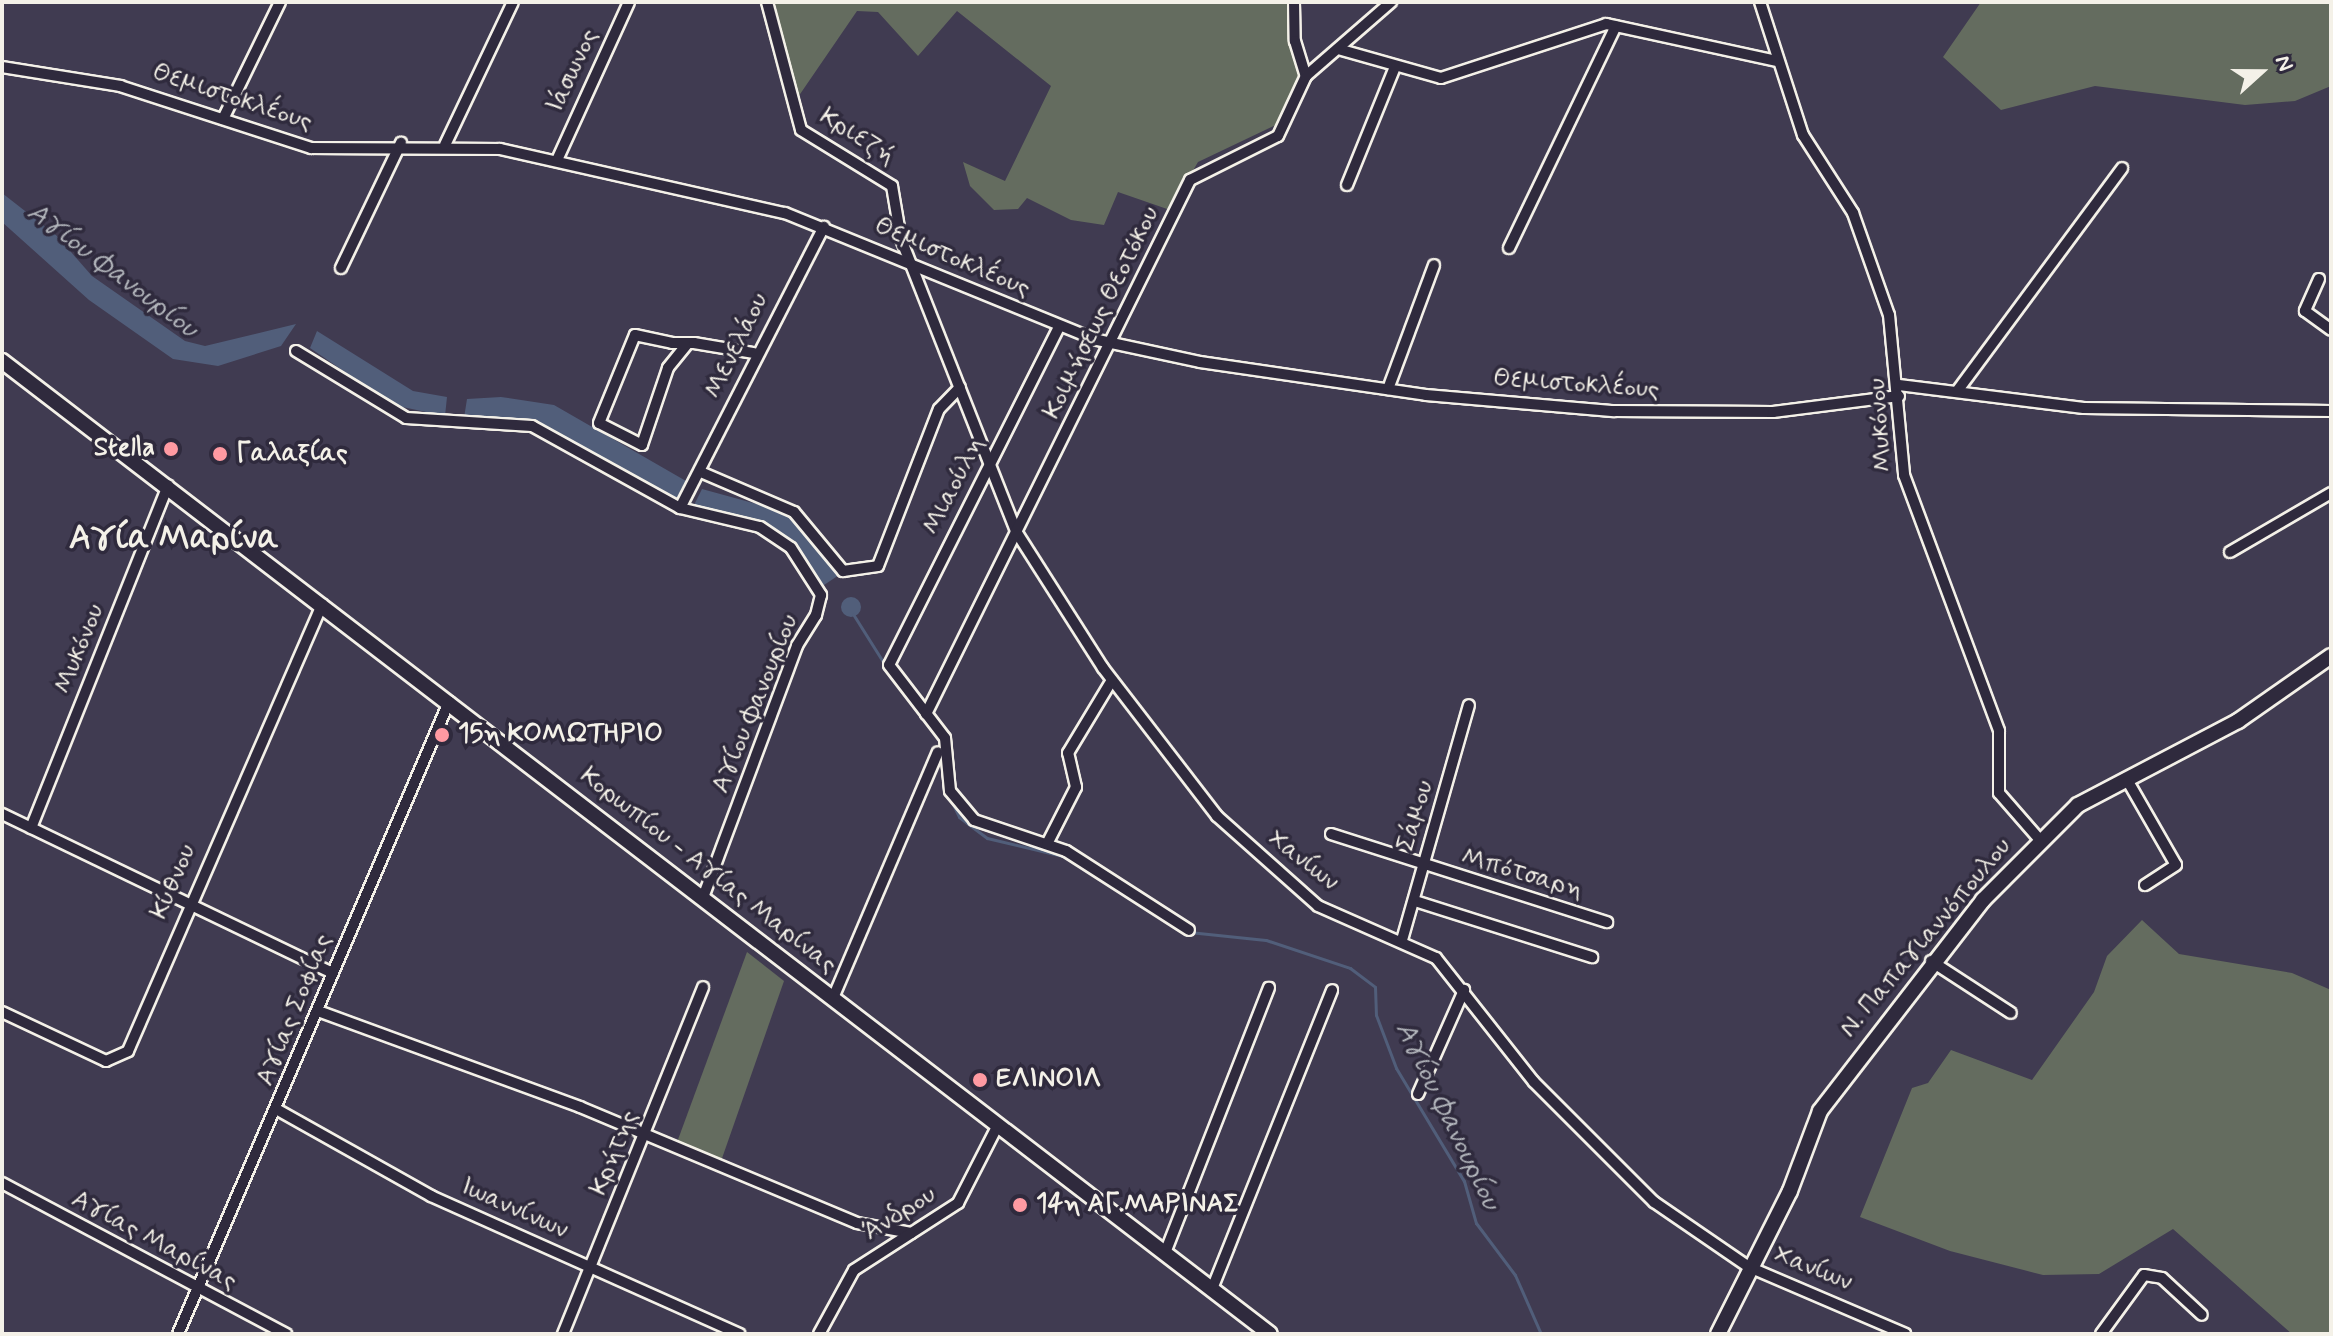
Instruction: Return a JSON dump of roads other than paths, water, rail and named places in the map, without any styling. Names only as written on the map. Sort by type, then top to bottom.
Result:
[{"type":"main road","name":"Κορωπίου - Αγίας Μαρίνας","points":[[2,361],[168,485],[1270,1334]]},
{"type":"main road","name":"Ν. Παπαγιαννόπουλου","points":[[1718,1334],[1749,1267],[1790,1191],[1820,1111],[1931,961],[2040,840],[2078,805],[2238,721],[2331,656]]},
{"type":"street","points":[[223,119],[280,2]]},
{"type":"street","points":[[445,145],[513,2]]},
{"type":"street","name":"Ιάσωνος","points":[[558,158],[629,2]]},
{"type":"street","name":"Κριεζή","points":[[767,2],[801,130],[892,186],[910,263]]},
{"type":"street","points":[[1294,2],[1295,41],[1306,76]]},
{"type":"street","name":"Κοιμήσεως Θεοτόκου","points":[[926,714],[1113,343],[1190,180],[1278,136],[1306,76],[1391,2]]},
{"type":"street","name":"Μυκόνου","points":[[1760,2],[1803,135],[1863,235],[1889,315],[1899,390],[1904,475],[2002,740],[1999,793],[2040,840]]},
{"type":"street","points":[[1338,49],[1428,78],[1463,75],[1590,25],[1616,26],[1777,61]]},
{"type":"street","points":[[1590,25],[1599,33],[1600,52]]},
{"type":"street","points":[[1509,248],[1600,52],[1616,26]]},
{"type":"street","name":"Θεμιστοκλέους","points":[[2,67],[120,86],[311,148],[401,143],[558,158],[824,227],[1059,327],[1113,343],[1388,389],[1698,414],[1899,390],[1958,390],[2084,408],[2331,411]]},
{"type":"street","points":[[1347,185],[1394,69]]},
{"type":"street","points":[[341,268],[401,143]]},
{"type":"street","points":[[1958,390],[2122,168]]},
{"type":"street","name":"Μενελάου","points":[[682,504],[703,473],[754,353],[824,227]]},
{"type":"street","name":"Χανίων","points":[[910,263],[1017,533],[1112,680],[1217,816],[1284,881],[1318,906],[1402,940],[1436,958],[1534,1082],[1629,1179],[1749,1267],[1905,1334]]},
{"type":"street","points":[[1388,389],[1434,265]]},
{"type":"street","points":[[2319,279],[2305,311],[2331,330]]},
{"type":"street","name":"Μιαούλη","points":[[926,714],[889,665],[1059,327]]},
{"type":"street","points":[[688,343],[668,368],[642,445],[599,423],[631,337],[688,343],[754,353]]},
{"type":"street","name":"Αγίου Φανουρίου","points":[[296,351],[406,418],[532,426],[682,504],[767,530],[791,548],[821,595],[703,898]]},
{"type":"street","points":[[703,473],[784,505],[843,571],[882,562],[939,409],[960,387]]},
{"type":"street","name":"Μυκόνου","points":[[31,828],[168,485]]},
{"type":"street","points":[[2230,552],[2331,493]]},
{"type":"street","name":"Κύθνου","points":[[2,1012],[106,1061],[123,1057],[188,903],[322,604]]},
{"type":"street","points":[[1047,844],[1076,787],[1068,753],[1112,680]]},
{"type":"street","name":"Αγίας Σοφίας","points":[[178,1334],[195,1290],[278,1110],[449,702]]},
{"type":"street","name":"Σάμου","points":[[1402,940],[1469,705]]},
{"type":"street","points":[[926,714],[950,747],[947,781],[960,807],[990,829],[1047,844],[1189,930]]},
{"type":"street","points":[[833,998],[938,752]]},
{"type":"street","points":[[2126,778],[2176,865],[2145,885]]},
{"type":"street","points":[[2,814],[333,973]]},
{"type":"street","name":"Μπότσαρη","points":[[1331,834],[1424,868],[1607,922]]},
{"type":"street","points":[[1415,901],[1592,957]]},
{"type":"street","points":[[1931,961],[2011,1013]]},
{"type":"street","name":"Κρήτης","points":[[563,1334],[593,1268],[703,987]]},
{"type":"street","points":[[1165,1253],[1269,988]]},
{"type":"street","points":[[1212,1289],[1332,990]]},
{"type":"street","points":[[1418,1094],[1464,990]]},
{"type":"street","points":[[318,1011],[647,1134],[857,1223],[911,1233]]},
{"type":"street","name":"Ιωαννίνων","points":[[278,1110],[431,1196],[740,1334]]},
{"type":"street","name":"Άνδρου","points":[[819,1334],[840,1286],[911,1233],[958,1203],[998,1125]]},
{"type":"street","name":"Αγίας Μαρίνας","points":[[2,1183],[195,1290],[286,1334]]},
{"type":"street","points":[[2101,1334],[2144,1275],[2162,1278],[2202,1315]]},
{"type":"water","points":[[2,193],[57,236],[92,276],[185,341],[205,346],[296,324],[281,346],[218,366],[173,359],[89,300],[2,222]]},
{"type":"water","points":[[317,331],[413,391],[447,397],[445,416],[393,405],[310,348]]},
{"type":"water","points":[[501,397],[554,405],[686,481],[677,498],[536,423],[464,418],[467,399]]},
{"type":"water","points":[[702,489],[790,513],[839,575],[824,585],[771,528],[693,507]]},
{"type":"water","points":[[847,597],[855,597],[861,607],[855,617],[847,617],[841,611],[841,603]]},
{"type":"waterway","name":"Αγίου Φανουρίου","points":[[853,614],[885,665]]},
{"type":"waterway","name":"Αγίου Φανουρίου","points":[[893,678],[920,713]]},
{"type":"waterway","name":"Αγίου Φανουρίου","points":[[948,794],[959,817],[987,838],[1067,857]]},
{"type":"waterway","name":"Αγίου Φανουρίου","points":[[1131,898],[1181,930]]},
{"type":"waterway","name":"Αγίου Φανουρίου","points":[[1189,932],[1266,940],[1350,968],[1375,987],[1376,1015],[1396,1068],[1464,1181],[1476,1223],[1515,1275],[1541,1334]]},
{"type":"place","name":"Stella","points":[[171,449]]},
{"type":"place","name":"Γαλαξίας","points":[[220,454]]},
{"type":"place","name":"15η ΚΟΜΩΤΗΡΙΟ","points":[[442,735]]},
{"type":"place","name":"ΕΛΙΝΟΙΛ","points":[[980,1080]]},
{"type":"place","name":"14η ΑΓ.ΜΑΡΙΝΑΣ","points":[[1020,1205]]},
{"type":"district","name":"Αγία Μαρίνα","points":[[174,539]]}]
